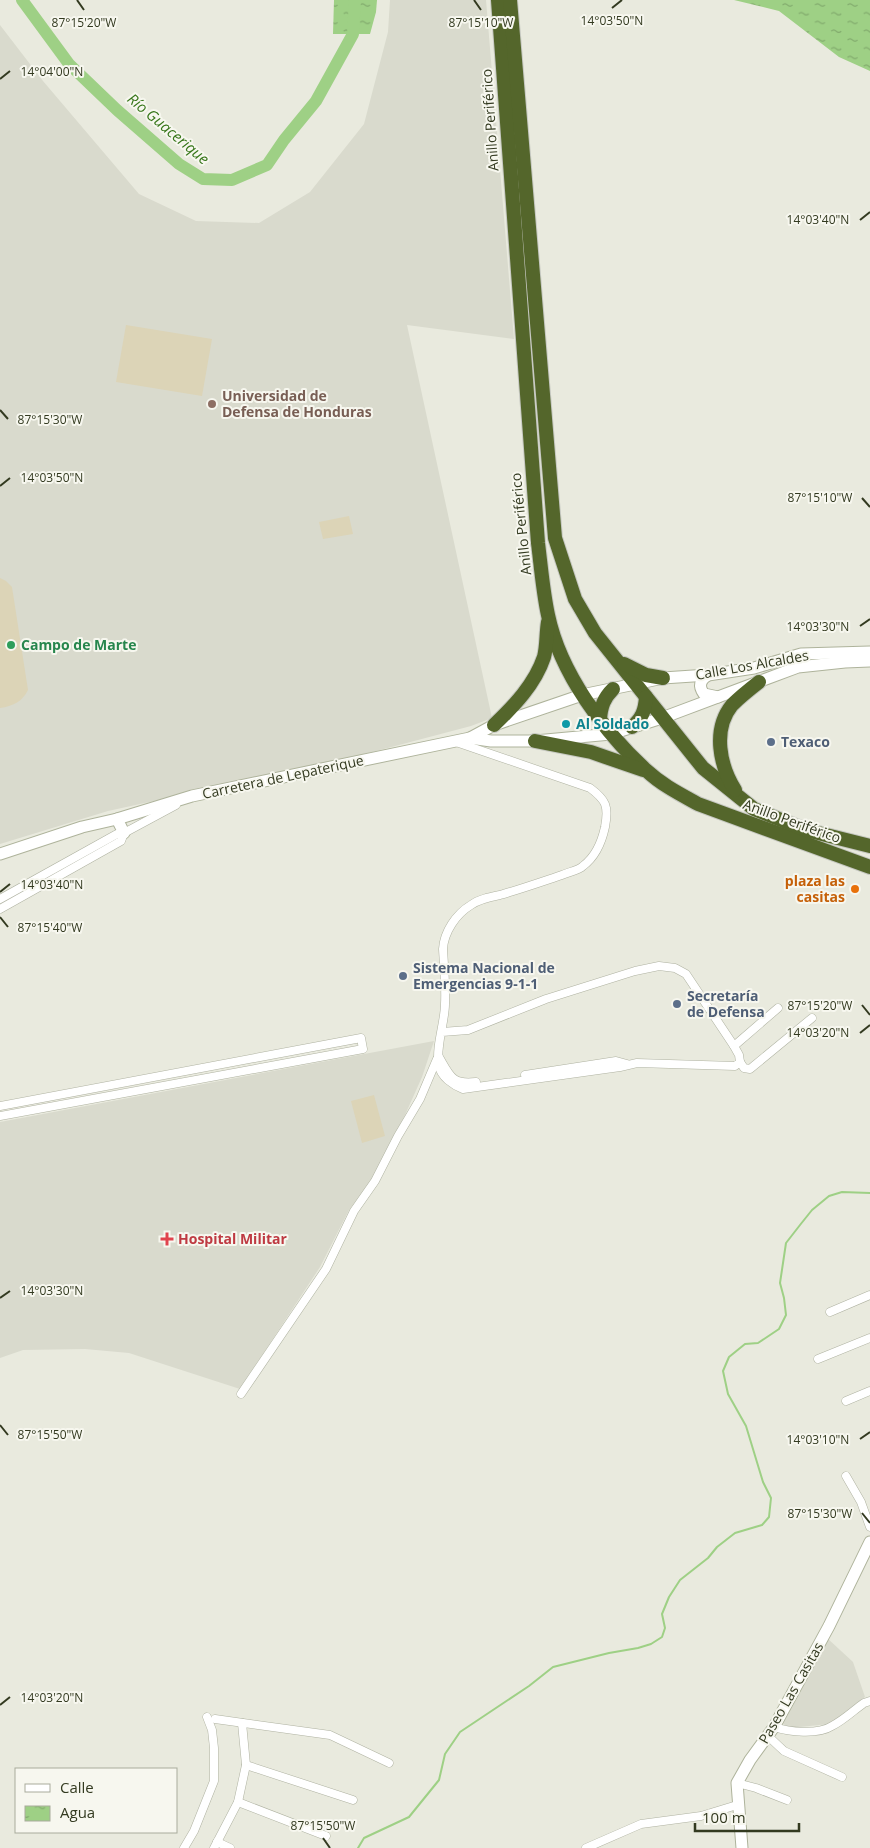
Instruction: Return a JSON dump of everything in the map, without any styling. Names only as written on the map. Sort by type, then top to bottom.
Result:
[{"type":"highway","name":"Anillo Periférico","points":[[504,1],[533,489],[548,616],[563,659],[582,696],[611,734],[647,772],[672,790],[698,804],[870,867]]},
{"type":"highway","name":"Anillo Periférico","points":[[504,1],[554,538],[575,599],[595,633],[702,768],[754,809],[806,830],[870,846]]},
{"type":"highway","points":[[494,726],[513,708],[532,682],[544,656],[548,616]]},
{"type":"highway","points":[[613,655],[624,665],[638,672],[663,678]]},
{"type":"highway","points":[[741,800],[726,776],[721,752],[721,732],[725,716],[733,705],[759,682]]},
{"type":"highway","points":[[600,719],[600,708],[605,697],[613,689]]},
{"type":"highway","points":[[632,727],[641,719],[646,697]]},
{"type":"highway","points":[[535,741],[591,752],[647,772]]},
{"type":"main road","name":"Calle Los Alcaldes","points":[[635,684],[663,678],[754,668],[801,654],[870,652]]},
{"type":"main road","name":"Calle Los Alcaldes","points":[[662,718],[805,665],[870,661]]},
{"type":"main road","points":[[708,674],[702,679],[700,684],[701,690],[704,694],[721,697]]},
{"type":"main road","name":"Carretera de Lepaterique","points":[[0,854],[82,827],[116,819],[192,796],[470,738],[494,726],[582,696],[635,684]]},
{"type":"main road","name":"Carretera de Lepaterique","points":[[470,738],[491,741],[535,741],[611,734],[662,718]]},
{"type":"main road","points":[[116,819],[124,834]]},
{"type":"main road","name":"Carretera de Lepaterique","points":[[0,860],[85,831],[97,824]]},
{"type":"main road","name":"Paseo Las Casitas","points":[[737,1783],[750,1760],[772,1732],[829,1626],[870,1542]]},
{"type":"main road","points":[[737,1783],[742,1848]]},
{"type":"street","points":[[241,1394],[326,1269],[354,1211],[375,1181],[420,1099],[438,1055],[446,1004],[444,940],[455,918],[479,900],[527,887],[582,868],[593,856],[600,842],[607,815],[607,805],[590,788],[454,741]]},
{"type":"street","points":[[0,899],[117,834],[124,834],[192,796]]},
{"type":"street","points":[[0,909],[121,841],[124,834]]},
{"type":"street","points":[[442,1032],[468,1030],[593,984],[659,966],[675,968],[686,974],[734,1046],[744,1068],[750,1069],[812,1018]]},
{"type":"street","points":[[734,1046],[778,1008]]},
{"type":"street","points":[[0,1106],[361,1038],[363,1048],[0,1116]]},
{"type":"street","points":[[438,1055],[439,1067],[445,1077],[454,1086],[464,1089],[637,1063],[735,1066],[740,1062]]},
{"type":"street","points":[[830,1312],[870,1295]]},
{"type":"street","points":[[818,1359],[870,1338]]},
{"type":"street","points":[[846,1400],[870,1391]]},
{"type":"street","points":[[846,1476],[861,1502],[870,1527]]},
{"type":"street","points":[[772,1732],[824,1730],[864,1703],[870,1701]]},
{"type":"street","points":[[184,1848],[194,1831],[214,1781],[214,1748],[211,1718],[330,1735],[390,1762]]},
{"type":"street","points":[[230,1848],[216,1845],[238,1802],[246,1765],[242,1723]]},
{"type":"street","points":[[772,1732],[784,1751],[842,1777]]},
{"type":"street","points":[[246,1765],[353,1800]]},
{"type":"street","points":[[737,1783],[787,1800]]},
{"type":"street","points":[[238,1802],[326,1836]]},
{"type":"street","points":[[586,1848],[641,1824],[701,1816],[738,1805]]},
{"type":"shaded area","name":"Universidad de Defensa de Honduras","points":[[390,0],[486,0],[514,339],[407,325],[492,718],[471,726],[346,759],[108,811],[0,844],[0,25],[43,81],[139,194],[196,221],[259,223],[310,192],[364,124],[388,32]]},
{"type":"shaded area","points":[[126,325],[212,339],[202,396],[116,382]]},
{"type":"shaded area","points":[[349,516],[353,534],[323,539],[319,522]]},
{"type":"shaded area","name":"Campo de Marte","points":[[0,578],[12,587],[28,690],[17,703],[0,708]]},
{"type":"shaded area","name":"Hospital Militar","points":[[434,1041],[422,1077],[405,1115],[371,1181],[349,1210],[320,1267],[240,1389],[129,1353],[85,1349],[23,1350],[0,1358],[0,1122]]},
{"type":"shaded area","points":[[374,1095],[385,1136],[362,1143],[351,1101]]},
{"type":"shaded area","points":[[827,1638],[853,1662],[865,1697],[829,1724],[790,1728],[780,1722]]},
{"type":"water","points":[[334,0],[377,0],[370,34],[333,34]]},
{"type":"water","points":[[734,0],[870,0],[870,71],[839,57],[779,11]]},
{"type":"waterway","name":"Río Guacerique","points":[[22,0],[69,64],[117,110],[179,164],[203,179],[232,180],[267,165],[284,140],[316,101],[353,34],[355,0]]},
{"type":"waterway","points":[[358,1848],[364,1838],[409,1817],[439,1780],[445,1754],[460,1732],[529,1686],[553,1667],[638,1648],[651,1644],[662,1637],[665,1628],[662,1614],[669,1597],[680,1580],[735,1533],[762,1525],[769,1517],[771,1498],[763,1482],[746,1426],[728,1394],[723,1371],[729,1357],[745,1344],[758,1343],[779,1329],[786,1315],[780,1283],[786,1243],[812,1210],[829,1196],[842,1192],[870,1193]]},
{"type":"place","name":"Universidad de Defensa de Honduras","points":[[212,404]]},
{"type":"place","name":"Campo de Marte","points":[[11,645]]},
{"type":"place","name":"Al Soldado","points":[[566,724]]},
{"type":"place","name":"Texaco","points":[[771,742]]},
{"type":"place","name":"plaza las casitas","points":[[855,889]]},
{"type":"place","name":"Sistema Nacional de Emergencias 9-1-1","points":[[403,976]]},
{"type":"place","name":"Secretaría de Defensa","points":[[677,1004]]},
{"type":"place","name":"Hospital Militar","points":[[167,1239]]}]
